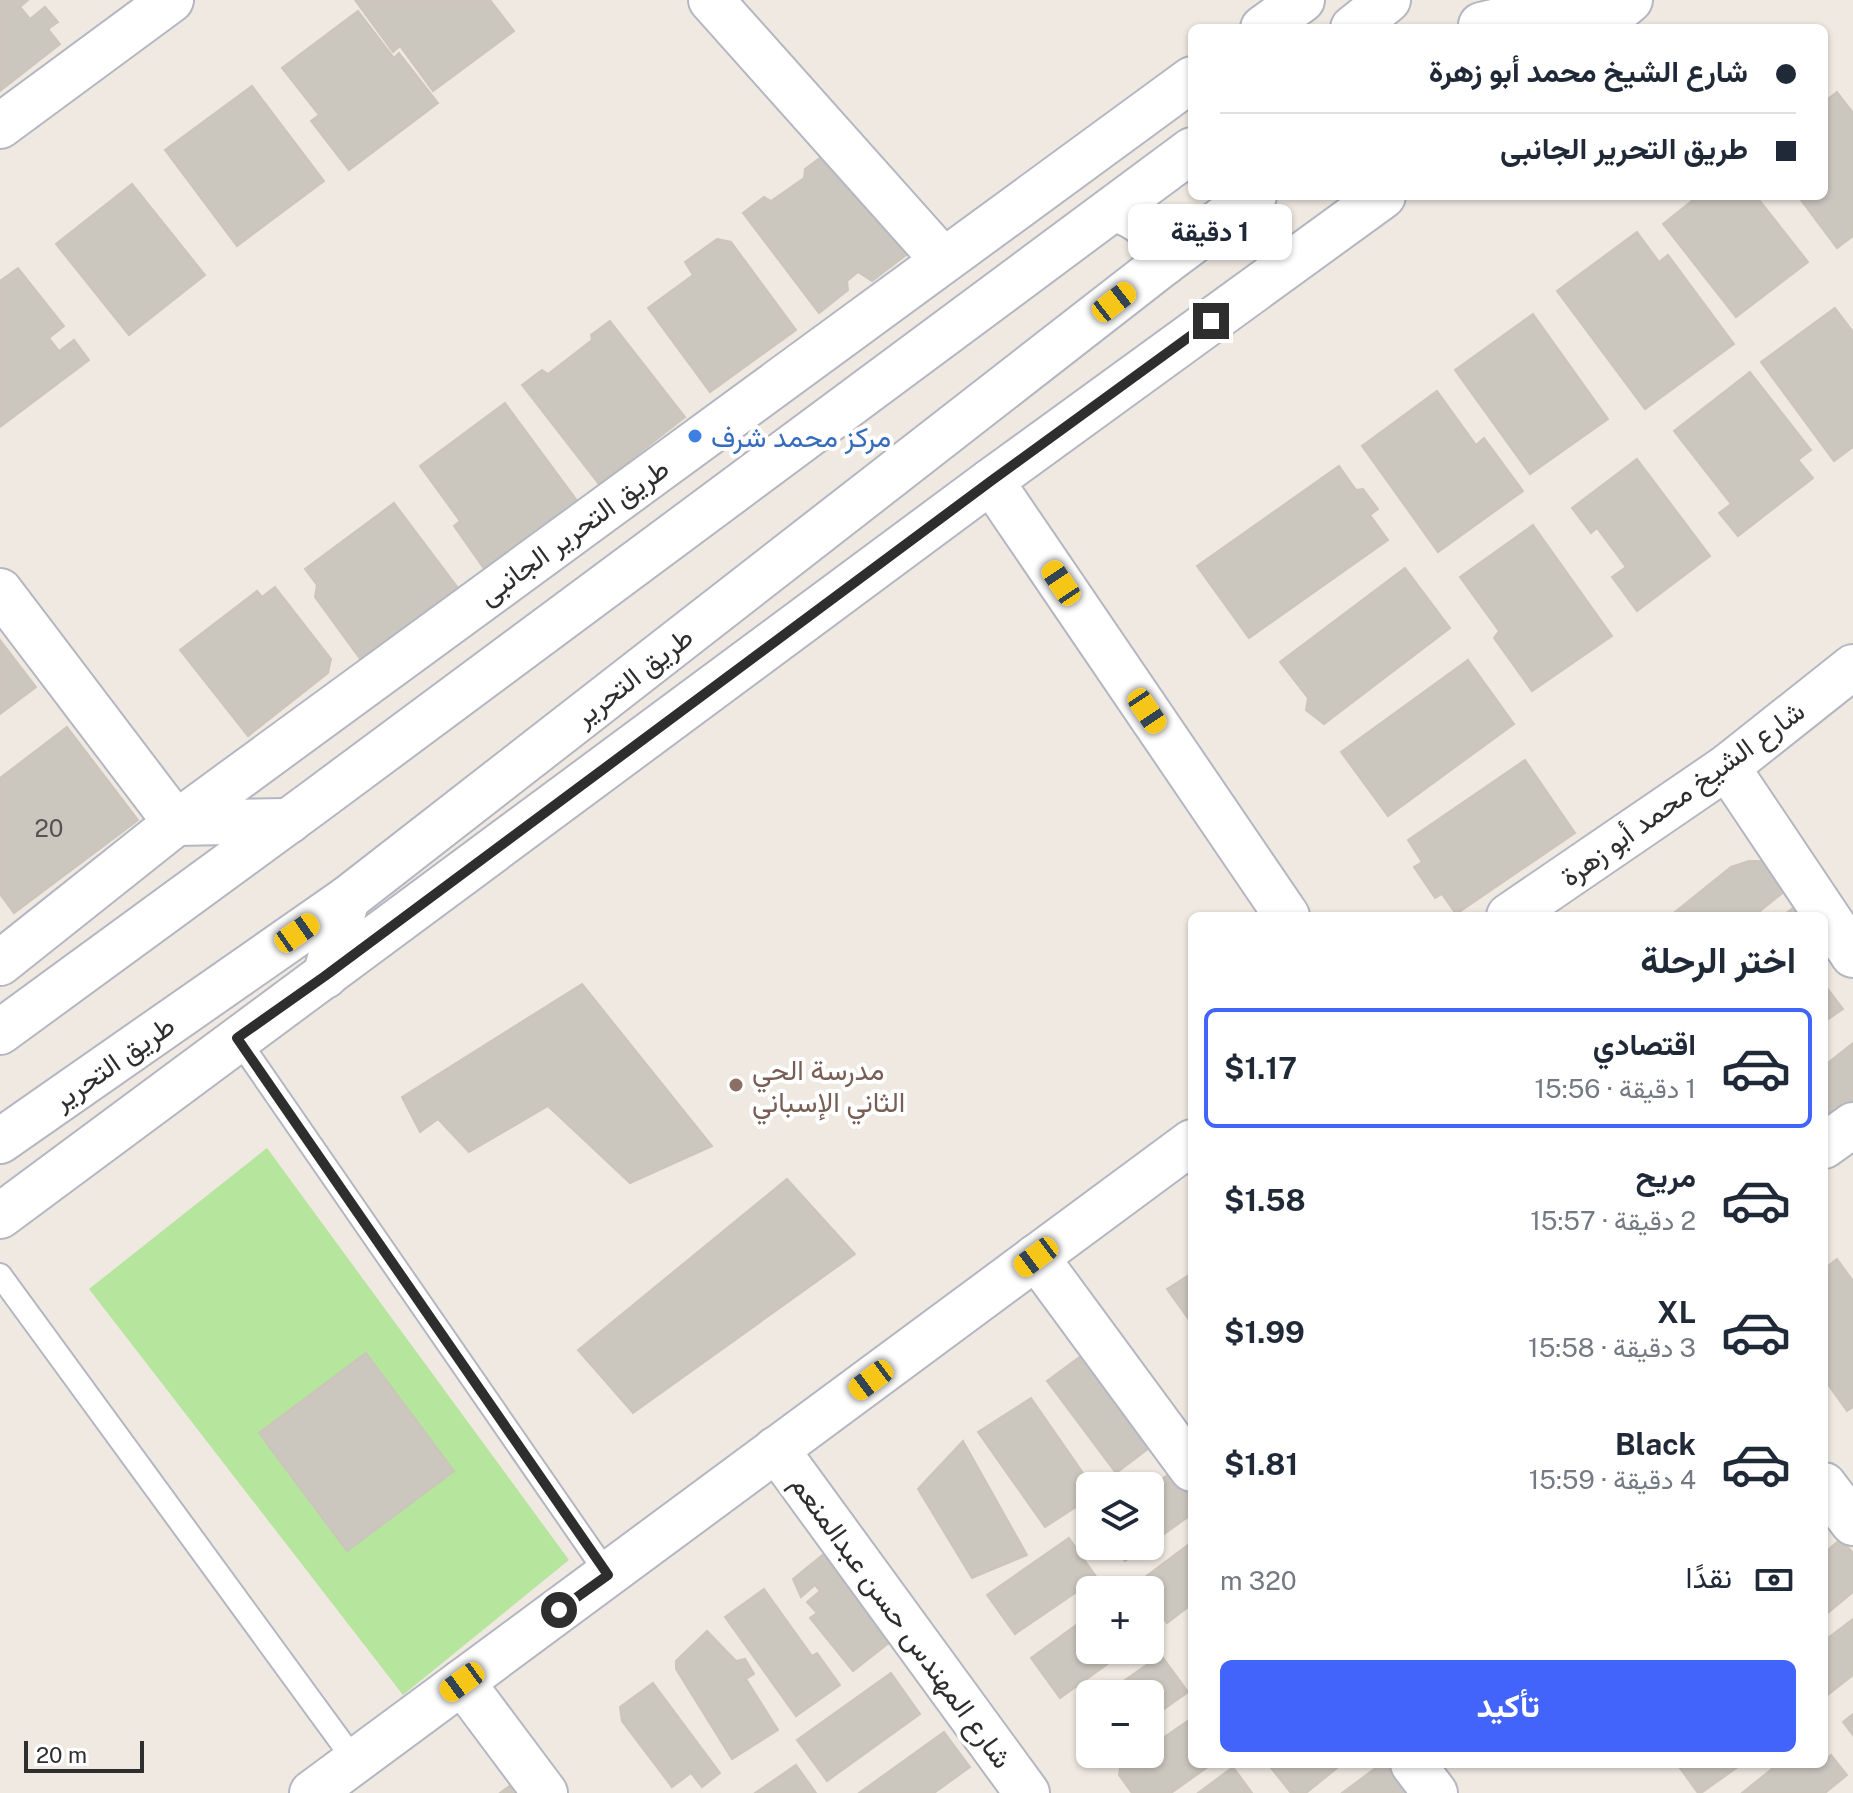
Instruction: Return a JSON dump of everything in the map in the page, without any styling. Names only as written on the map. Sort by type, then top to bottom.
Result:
[{"type":"street","points":[[0,126],[171,0]]},
{"type":"street","points":[[711,0],[943,260]]},
{"type":"street","points":[[1269,24],[1302,0]]},
{"type":"street","points":[[1355,24],[1364,0]]},
{"type":"street","points":[[1359,24],[1388,0]]},
{"type":"street","points":[[1488,18],[1585,0]]},
{"type":"street","points":[[1601,24],[1630,0]]},
{"type":"street","name":"طريق التحرير الجانبى","points":[[0,963],[176,823],[1188,82]]},
{"type":"street","points":[[0,1032],[1188,153]]},
{"type":"street","name":"طريق التحرير","points":[[0,1141],[347,899],[1249,200]]},
{"type":"street","points":[[0,1216],[991,481],[1377,200]]},
{"type":"street","points":[[1115,209],[1137,217],[1148,226],[1163,250],[1164,263]]},
{"type":"street","points":[[991,481],[1284,912]]},
{"type":"street","points":[[0,591],[176,823],[289,821]]},
{"type":"street","name":"شارع الشيخ محمد أبو زهرة","points":[[1515,912],[1727,767],[1853,667]]},
{"type":"street","points":[[1727,767],[1824,912]]},
{"type":"street","points":[[325,976],[347,899]]},
{"type":"street","points":[[1828,918],[1853,955]]},
{"type":"street","points":[[1828,1143],[1853,1125]]},
{"type":"street","points":[[312,1793],[1188,1145]]},
{"type":"street","points":[[1036,1257],[1188,1464]]},
{"type":"street","name":"شارع المهندس حسن عبدالمنعم","points":[[776,1449],[1027,1793]]},
{"type":"street","points":[[1828,1490],[1853,1523]]},
{"type":"street","points":[[462,1682],[545,1793]]},
{"type":"street","points":[[1416,1768],[1435,1793]]},
{"type":"lane","points":[[237,1038],[608,1575]]},
{"type":"lane","points":[[0,1275],[355,1761]]},
{"type":"green space","points":[[267,1148],[569,1560],[403,1695],[89,1289]]},
{"type":"building","points":[[0,0],[28,0],[20,7],[30,19],[45,7],[58,22],[48,29],[60,44],[0,91]]},
{"type":"building","points":[[355,0],[490,0],[514,31],[433,91],[400,46],[393,52]]},
{"type":"building","points":[[358,11],[394,58],[399,53],[438,103],[349,170],[311,121],[319,115],[282,68]]},
{"type":"building","points":[[252,86],[324,181],[237,246],[165,150]]},
{"type":"building","points":[[1837,92],[1853,113],[1853,236],[1837,248],[1801,200],[1828,200],[1828,99]]},
{"type":"building","points":[[832,149],[910,252],[872,281],[858,272],[847,281],[848,290],[819,313],[743,213],[764,197],[771,201],[804,178],[805,169]]},
{"type":"building","points":[[132,184],[205,275],[129,335],[56,244]]},
{"type":"building","points":[[1693,200],[1759,200],[1808,262],[1736,317],[1663,224]]},
{"type":"building","points":[[1637,232],[1659,262],[1668,255],[1734,344],[1645,409],[1557,291]]},
{"type":"building","points":[[717,239],[731,242],[796,330],[710,392],[648,308],[693,275],[685,262]]},
{"type":"building","points":[[18,268],[64,326],[49,338],[59,351],[74,340],[89,360],[0,427],[0,281]]},
{"type":"building","points":[[1835,308],[1853,332],[1853,447],[1834,461],[1761,362]]},
{"type":"building","points":[[1533,314],[1608,419],[1530,474],[1455,370]]},
{"type":"building","points":[[610,321],[685,417],[599,484],[522,385],[542,370],[548,374],[592,340],[591,335]]},
{"type":"building","points":[[1750,372],[1811,450],[1798,460],[1813,478],[1738,536],[1719,513],[1731,504],[1674,431]]},
{"type":"building","points":[[1437,391],[1476,445],[1484,438],[1523,491],[1438,552],[1362,446]]},
{"type":"building","points":[[505,403],[578,502],[485,570],[454,526],[460,521],[420,466]]},
{"type":"building","points":[[1637,459],[1710,556],[1637,611],[1612,577],[1626,567],[1597,528],[1591,533],[1572,508]]},
{"type":"building","points":[[1339,466],[1356,490],[1363,489],[1378,509],[1370,515],[1388,540],[1249,638],[1197,566]]},
{"type":"building","points":[[394,503],[458,588],[361,660],[315,597],[317,585],[305,569]]},
{"type":"building","points":[[1533,525],[1612,636],[1532,691],[1494,638],[1499,631],[1460,577]]},
{"type":"building","points":[[1405,568],[1450,628],[1324,724],[1306,710],[1308,698],[1280,662]]},
{"type":"building","points":[[275,587],[331,659],[328,673],[248,736],[180,650],[257,591],[262,597]]},
{"type":"building","points":[[0,640],[36,687],[0,714]]},
{"type":"building","points":[[1468,660],[1514,724],[1388,816],[1341,752]]},
{"type":"building","points":[[67,727],[138,820],[14,913],[0,894],[0,778]]},
{"type":"building","points":[[1525,760],[1575,833],[1459,912],[1455,912],[1442,894],[1435,898],[1414,867],[1422,862],[1408,840]]},
{"type":"building","points":[[1749,861],[1762,861],[1773,865],[1795,883],[1759,912],[1675,912],[1731,867]]},
{"type":"building","points":[[1804,899],[1815,912],[1788,912]]},
{"type":"building","points":[[582,984],[712,1146],[630,1183],[548,1106],[469,1152],[438,1119],[420,1132],[402,1097]]},
{"type":"building","points":[[1828,989],[1843,1009],[1828,1019]]},
{"type":"building","points":[[1853,1043],[1853,1105],[1828,1124],[1828,1063]]},
{"type":"building","points":[[787,1179],[855,1254],[633,1413],[578,1350]]},
{"type":"building","points":[[1837,1259],[1853,1281],[1853,1407],[1847,1411],[1828,1385],[1828,1266]]},
{"type":"building","points":[[1188,1276],[1188,1318],[1167,1289]]},
{"type":"building","points":[[1092,1348],[1161,1439],[1115,1472],[1047,1381]]},
{"type":"building","points":[[366,1353],[454,1471],[347,1551],[259,1433]]},
{"type":"building","points":[[1031,1398],[1082,1472],[1076,1472],[1076,1507],[1045,1527],[978,1432]]},
{"type":"building","points":[[963,1441],[1027,1555],[972,1578],[918,1489]]},
{"type":"building","points":[[1178,1468],[1188,1482],[1188,1517],[1164,1534],[1164,1478]]},
{"type":"building","points":[[1069,1538],[1076,1548],[1076,1560],[1084,1560],[1096,1576],[1076,1576],[1076,1592],[1015,1634],[987,1595]]},
{"type":"building","points":[[1841,1539],[1853,1553],[1853,1592],[1828,1613],[1828,1550]]},
{"type":"building","points":[[1188,1545],[1188,1607],[1167,1623],[1164,1619],[1164,1576],[1146,1576]]},
{"type":"building","points":[[825,1553],[895,1638],[853,1671],[810,1618],[817,1613],[807,1602],[820,1591],[815,1585],[801,1597],[793,1579]]},
{"type":"building","points":[[764,1589],[812,1656],[817,1653],[840,1685],[796,1716],[725,1617]]},
{"type":"building","points":[[1853,1619],[1853,1675],[1828,1695],[1828,1638]]},
{"type":"building","points":[[1076,1625],[1076,1664],[1107,1664],[1085,1680],[1076,1680],[1076,1687],[1060,1698],[1031,1658]]},
{"type":"building","points":[[707,1631],[736,1661],[745,1659],[754,1674],[746,1679],[778,1730],[732,1759],[676,1669],[676,1661]]},
{"type":"building","points":[[1164,1659],[1188,1692],[1164,1709],[1164,1680],[1125,1680],[1148,1664],[1164,1664]]},
{"type":"building","points":[[891,1673],[920,1714],[827,1781],[797,1740]]},
{"type":"building","points":[[653,1683],[720,1773],[702,1787],[691,1773],[672,1787],[622,1721],[620,1707]]},
{"type":"building","points":[[1853,1714],[1853,1735],[1843,1722]]},
{"type":"building","points":[[1188,1721],[1188,1768],[1206,1768],[1171,1793],[1132,1793],[1119,1775],[1120,1768],[1164,1768],[1164,1737]]},
{"type":"building","points":[[944,1732],[970,1767],[934,1793],[859,1793]]},
{"type":"building","points":[[1831,1755],[1847,1775],[1825,1793],[1742,1793],[1773,1768],[1828,1768],[1828,1757]]},
{"type":"building","points":[[796,1765],[816,1793],[755,1793]]},
{"type":"building","points":[[1234,1768],[1252,1793],[1198,1793]]},
{"type":"building","points":[[1271,1768],[1337,1768],[1306,1793],[1291,1793]]},
{"type":"building","points":[[1376,1768],[1389,1768],[1409,1793],[1342,1793]]},
{"type":"building","points":[[1680,1768],[1736,1768],[1701,1793]]},
{"type":"building","points":[[516,1781],[525,1793],[500,1793]]},
{"type":"place","name":"مركز محمد شرف","points":[[695,436]]},
{"type":"place","name":"مدرسة الحي الثاني الإسباني","points":[[736,1085]]},
{"type":"route","points":[[559,1610],[608,1575],[237,1038],[1211,321]]}]
